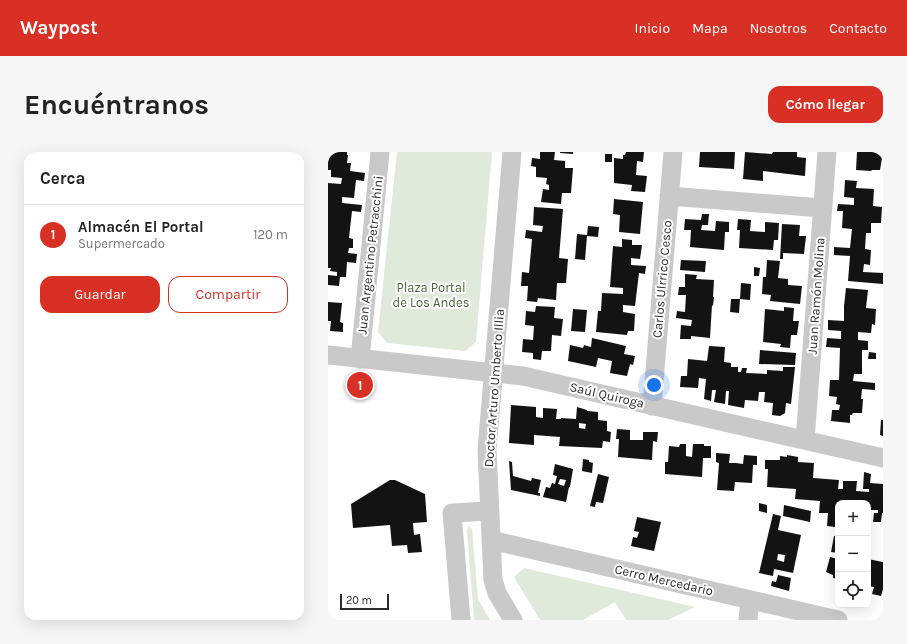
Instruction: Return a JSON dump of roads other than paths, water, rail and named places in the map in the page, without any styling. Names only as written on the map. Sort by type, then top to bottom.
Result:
[{"type":"street","name":"Juan Argentino Petracchini","points":[[360,359],[380,152]]},
{"type":"street","name":"Doctor Arturo Umberto Illia","points":[[512,152],[487,450],[489,511],[494,580],[497,593],[514,620]]},
{"type":"street","name":"Carlos Ulrrico Cesco","points":[[652,406],[673,152]]},
{"type":"street","name":"Juan Ramón Molina","points":[[805,440],[827,152]]},
{"type":"street","points":[[670,196],[822,208]]},
{"type":"street","name":"Saúl Quiroga","points":[[328,355],[523,376],[883,458]]},
{"type":"street","points":[[461,620],[452,514],[489,511]]},
{"type":"street","name":"Cerro Mercedario","points":[[491,540],[838,620]]},
{"type":"street","points":[[748,620],[750,600]]},
{"type":"place","name":"Almacén El Portal","points":[[360,385]]},
{"type":"park label","name":"Plaza Portal de Los Andes","points":[[431,294]]}]
